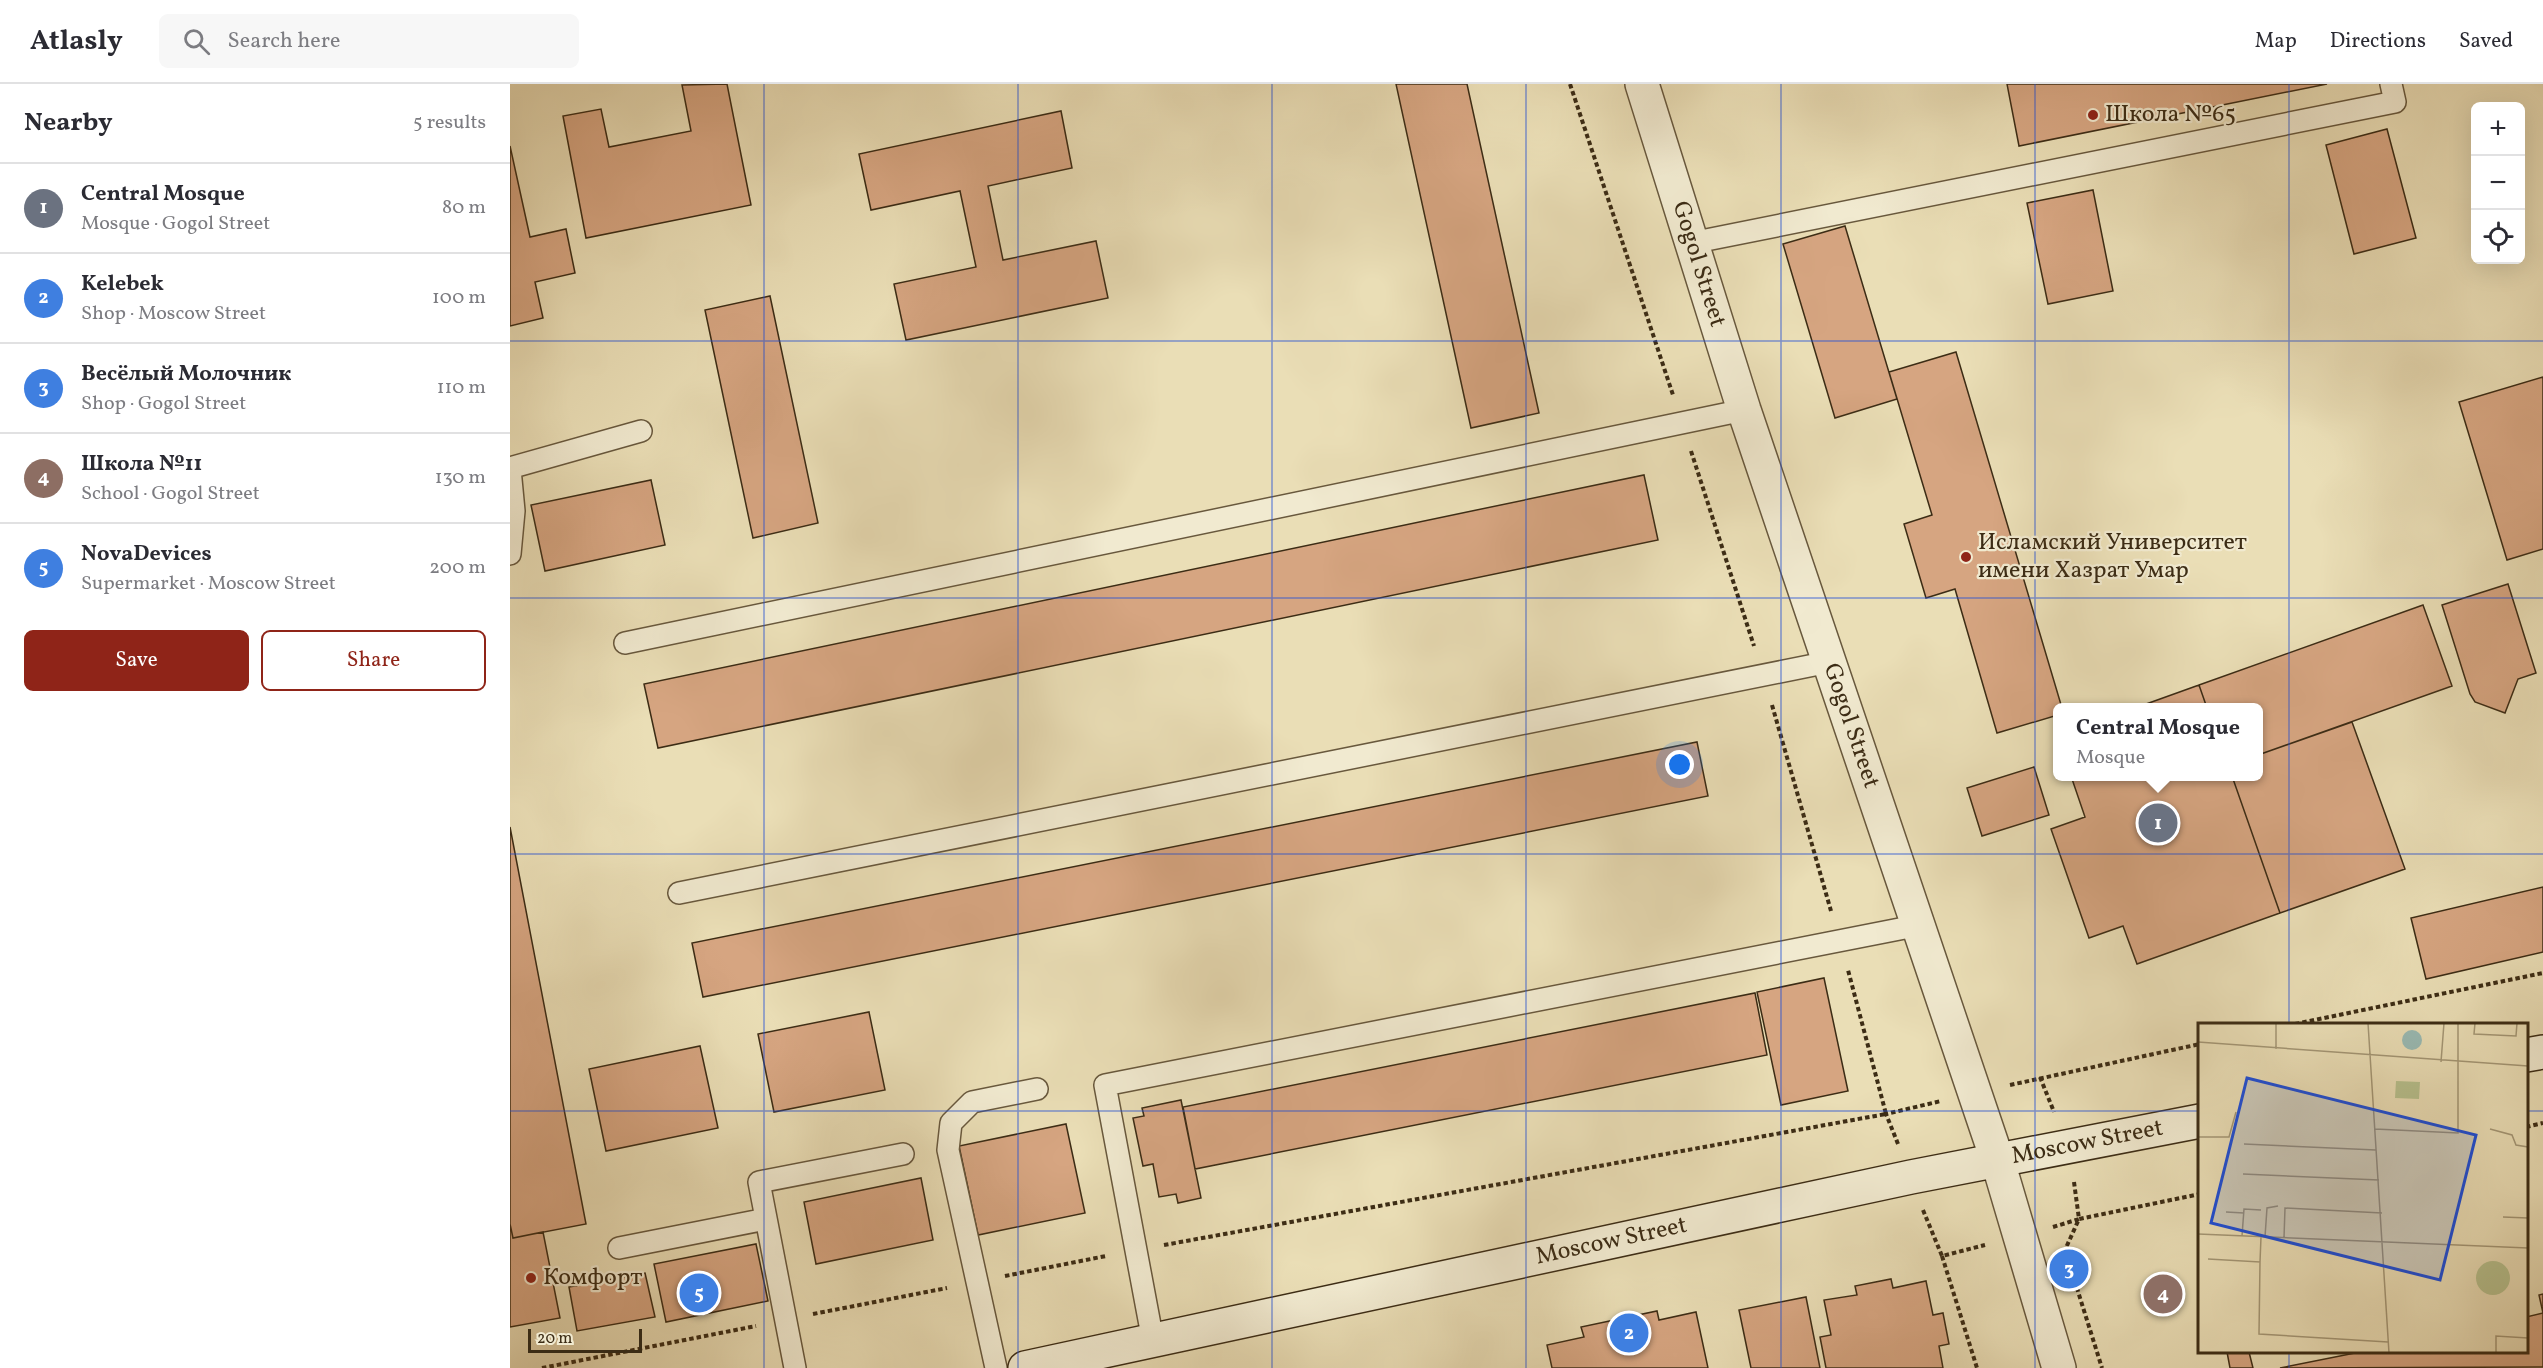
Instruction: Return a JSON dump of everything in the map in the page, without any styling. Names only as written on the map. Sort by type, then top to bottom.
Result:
[{"type":"street","name":"Gogol Street","points":[[1642,84],[1691,243],[1701,264],[1744,410],[1920,925],[1998,1162],[2059,1368]]},
{"type":"street","points":[[2528,1055],[2543,1052]]},
{"type":"street","name":"Moscow Street","points":[[1025,1368],[1911,1177],[1998,1162],[2198,1121]]},
{"type":"lane","points":[[1691,243],[2393,93]]},
{"type":"lane","points":[[625,643],[1744,410]]},
{"type":"lane","points":[[510,554],[514,511],[510,468],[641,432]]},
{"type":"lane","points":[[678,893],[1829,662]]},
{"type":"lane","points":[[1153,1341],[1105,1085],[1920,925]]},
{"type":"lane","points":[[996,1368],[948,1150],[951,1123],[972,1102],[1037,1089]]},
{"type":"lane","points":[[795,1368],[759,1182],[903,1154]]},
{"type":"lane","points":[[619,1248],[765,1219]]},
{"type":"path","points":[[1570,84],[1763,675],[1840,942],[1886,1114]]},
{"type":"path","points":[[2300,1023],[2543,973]]},
{"type":"path","points":[[542,1368],[1136,1250],[1886,1114],[2198,1044]]},
{"type":"path","points":[[2528,1126],[2543,1123]]},
{"type":"path","points":[[2102,1368],[2065,1250],[2079,1219],[2198,1194]]},
{"type":"path","points":[[1942,1256],[1977,1368]]},
{"type":"building","points":[[727,84],[751,205],[586,238],[563,116],[601,109],[609,147],[691,131],[682,85]]},
{"type":"building","points":[[1396,84],[1467,84],[1539,413],[1471,428]]},
{"type":"building","name":"Школа №65","points":[[2007,84],[2327,84],[2019,146]]},
{"type":"building","points":[[1061,111],[1072,168],[988,186],[1003,260],[1096,241],[1108,298],[906,340],[894,284],[976,267],[960,191],[871,210],[859,154]]},
{"type":"building","points":[[2387,129],[2416,238],[2354,254],[2326,145]]},
{"type":"building","points":[[510,146],[530,237],[566,229],[575,273],[535,282],[543,318],[510,326]]},
{"type":"building","points":[[2093,190],[2113,291],[2048,304],[2027,203]]},
{"type":"building","points":[[1845,226],[1897,399],[1835,418],[1783,244]]},
{"type":"building","points":[[770,296],[818,523],[753,538],[705,310]]},
{"type":"building","name":"Исламский Университет имени Хазрат Умар","points":[[1956,352],[2061,703],[2053,703],[2053,716],[1997,733],[1955,589],[1926,598],[1904,524],[1932,515],[1889,372]]},
{"type":"building","points":[[2543,377],[2543,549],[2507,560],[2459,402]]},
{"type":"building","points":[[1644,475],[1658,540],[658,748],[644,684]]},
{"type":"building","points":[[651,480],[665,545],[545,571],[531,505]]},
{"type":"building","points":[[2508,584],[2536,673],[2518,679],[2505,713],[2475,702],[2470,694],[2442,605]]},
{"type":"building","points":[[2423,605],[2452,686],[2263,753],[2263,703],[2205,703],[2199,685]]},
{"type":"building","points":[[2199,685],[2205,703],[2149,703]]},
{"type":"building","points":[[2352,722],[2405,869],[2280,913],[2234,781],[2263,781],[2263,753]]},
{"type":"building","points":[[1697,742],[1708,796],[703,997],[692,943]]},
{"type":"building","points":[[2034,767],[2049,815],[1982,836],[1967,788]]},
{"type":"building","points":[[2073,781],[2234,781],[2280,913],[2137,964],[2123,926],[2089,938],[2051,829],[2085,817]]},
{"type":"building","points":[[510,827],[586,1224],[513,1238],[510,1224]]},
{"type":"building","points":[[2543,887],[2543,952],[2426,979],[2411,918]]},
{"type":"building","points":[[1824,978],[1848,1091],[1781,1105],[1757,992]]},
{"type":"building","points":[[1755,993],[1767,1055],[1195,1169],[1183,1107]]},
{"type":"building","points":[[869,1012],[885,1090],[774,1112],[758,1034]]},
{"type":"building","points":[[700,1046],[718,1128],[606,1151],[589,1069]]},
{"type":"building","points":[[1181,1100],[1201,1198],[1178,1203],[1176,1194],[1159,1197],[1153,1164],[1143,1166],[1133,1118],[1144,1116],[1142,1108]]},
{"type":"building","points":[[1066,1124],[1085,1213],[978,1235],[959,1146]]},
{"type":"building","points":[[921,1178],[933,1240],[816,1264],[804,1202]]},
{"type":"building","name":"Комфорт","points":[[510,1224],[513,1238],[543,1232],[560,1318],[510,1327]]},
{"type":"building","points":[[756,1244],[768,1301],[666,1322],[654,1264]]},
{"type":"building","points":[[645,1273],[655,1317],[577,1331],[569,1287]]},
{"type":"building","points":[[1891,1279],[1893,1288],[1926,1281],[1933,1315],[1943,1313],[1949,1344],[1939,1346],[1943,1368],[1826,1368],[1820,1337],[1831,1335],[1824,1300],[1857,1295],[1855,1286]]},
{"type":"building","points":[[2543,1294],[2543,1313],[2539,1295]]},
{"type":"building","points":[[1806,1297],[1820,1368],[1751,1368],[1739,1310]]},
{"type":"building","points":[[1657,1311],[1659,1320],[1696,1312],[1708,1368],[1552,1368],[1547,1345],[1584,1337],[1581,1327]]},
{"type":"building","points":[[2543,1313],[2543,1367],[2280,1368],[2355,1353],[2528,1353],[2528,1317]]},
{"type":"building","points":[[2227,1353],[2249,1353],[2253,1368],[2230,1368]]},
{"type":"place","name":"Школа №65","points":[[2093,115]]},
{"type":"place","name":"Исламский Университет имени Хазрат Умар","points":[[1966,557]]},
{"type":"place","name":"Central Mosque","points":[[2158,823]]},
{"type":"place","name":"Весёлый Молочник","points":[[2069,1269]]},
{"type":"place","name":"Комфорт","points":[[531,1278]]},
{"type":"place","name":"NovaDevices","points":[[699,1293]]},
{"type":"place","name":"Школа №11","points":[[2163,1294]]},
{"type":"place","name":"Kelebek","points":[[1629,1333]]}]
